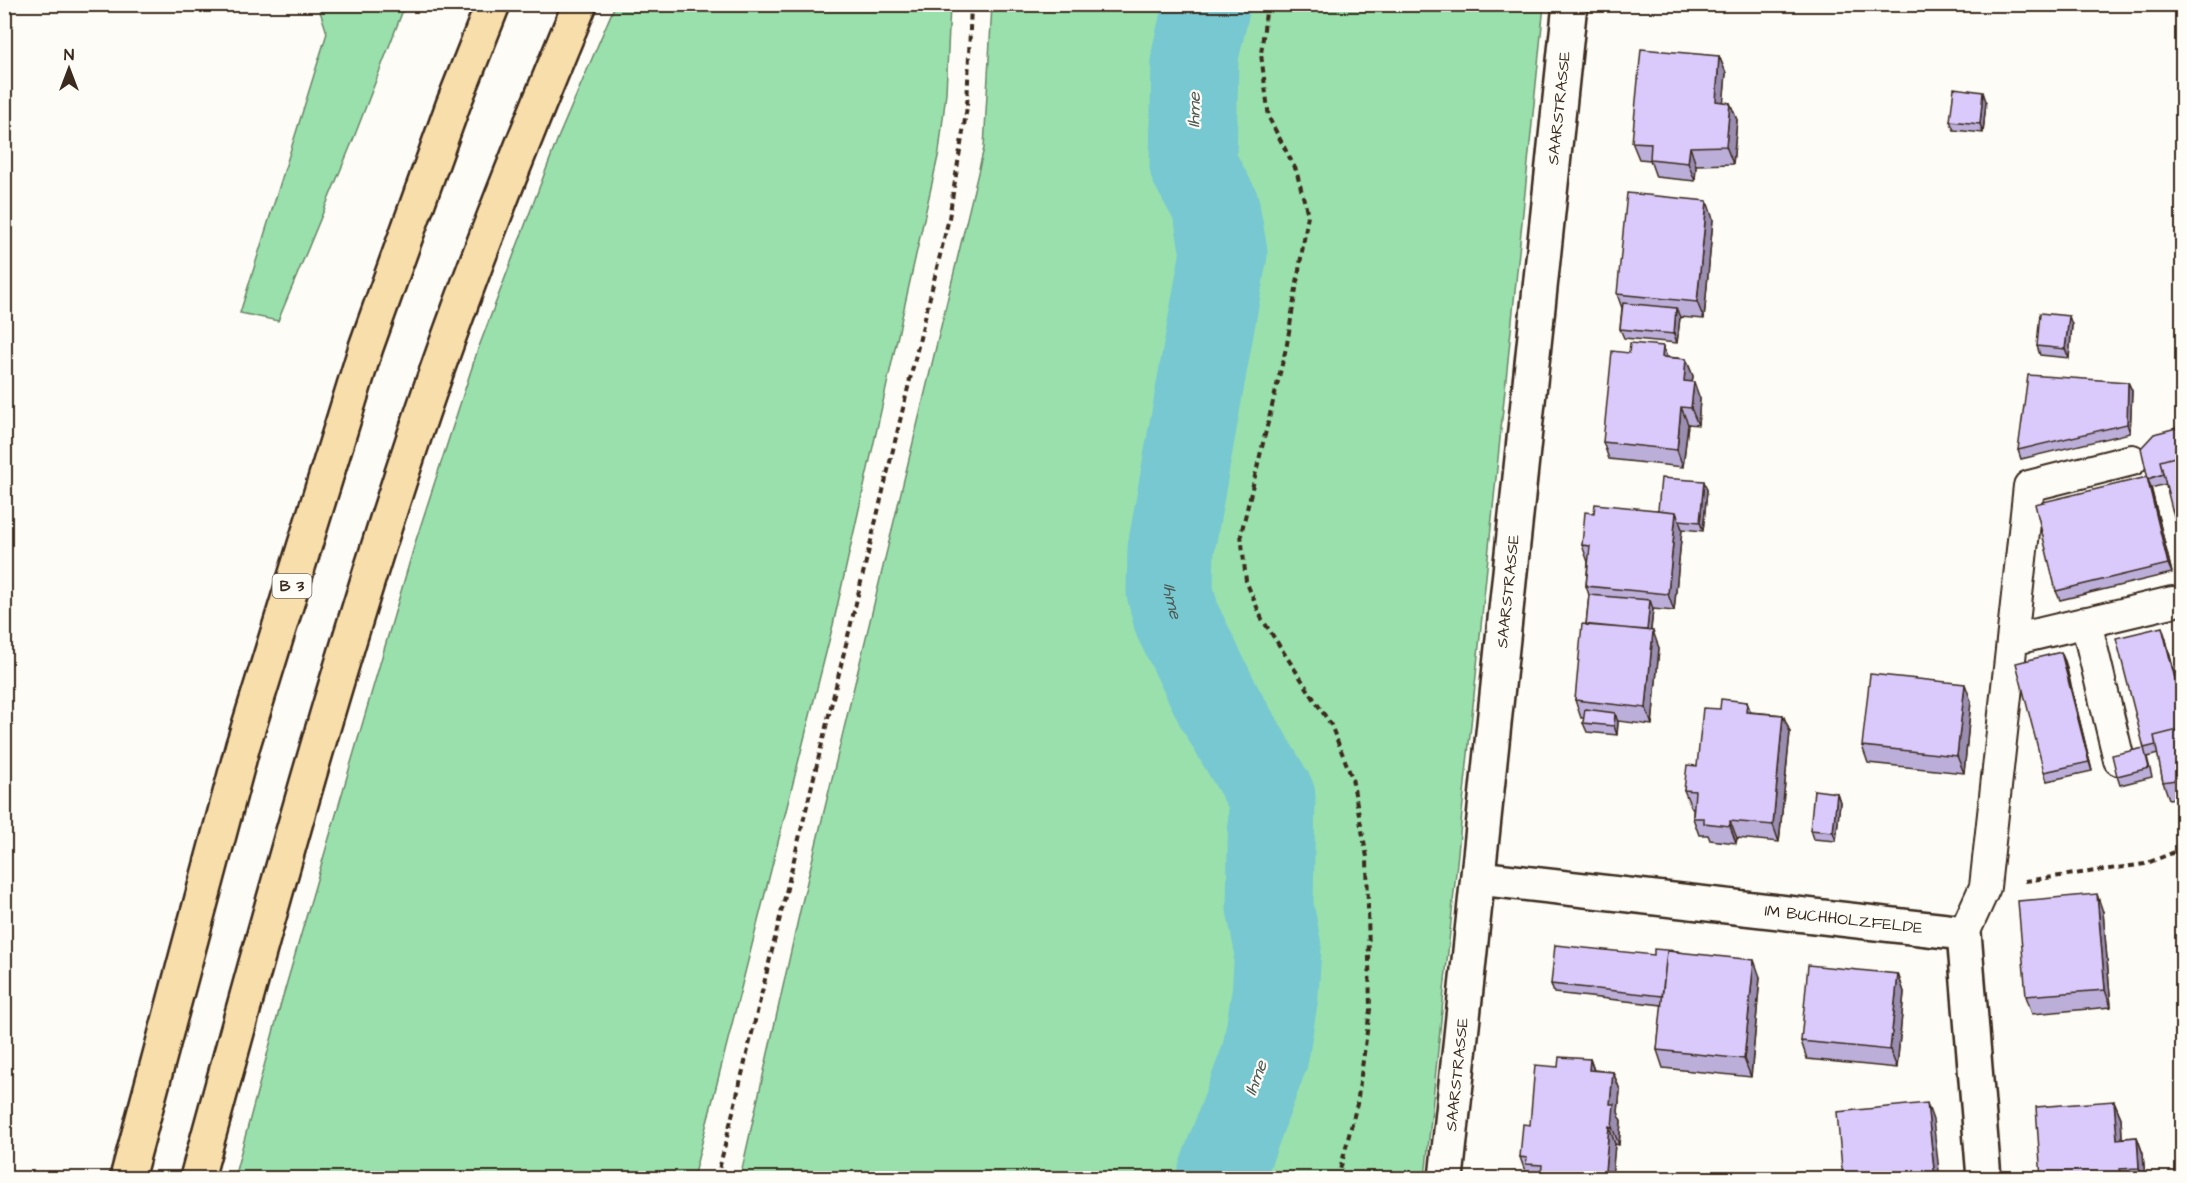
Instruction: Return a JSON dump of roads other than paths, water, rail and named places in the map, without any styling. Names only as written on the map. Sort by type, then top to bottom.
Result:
[{"type":"highway","name":"B 3","points":[[127,1179],[243,745],[363,359],[453,105],[493,4]]},
{"type":"highway","points":[[197,1179],[332,699],[416,434],[511,170],[580,4]]},
{"type":"street","name":"SAARSTRASSE","points":[[1446,1179],[1570,4]]},
{"type":"street","name":"IM BUCHHOLZFELDE","points":[[1478,879],[1964,933]]},
{"type":"street","points":[[1964,933],[1984,1179]]},
{"type":"lane","points":[[1964,933],[1985,887],[2030,486],[2132,460]]},
{"type":"lane","points":[[2012,640],[2172,602]]},
{"type":"lane","points":[[2086,622],[2119,760]]},
{"type":"waterway","name":"Ihme","points":[[1207,4],[1195,56],[1193,165],[1216,207],[1224,253],[1171,549],[1170,591],[1177,620],[1220,708],[1272,797],[1270,907],[1278,948],[1275,995],[1265,1056],[1220,1178]]}]
